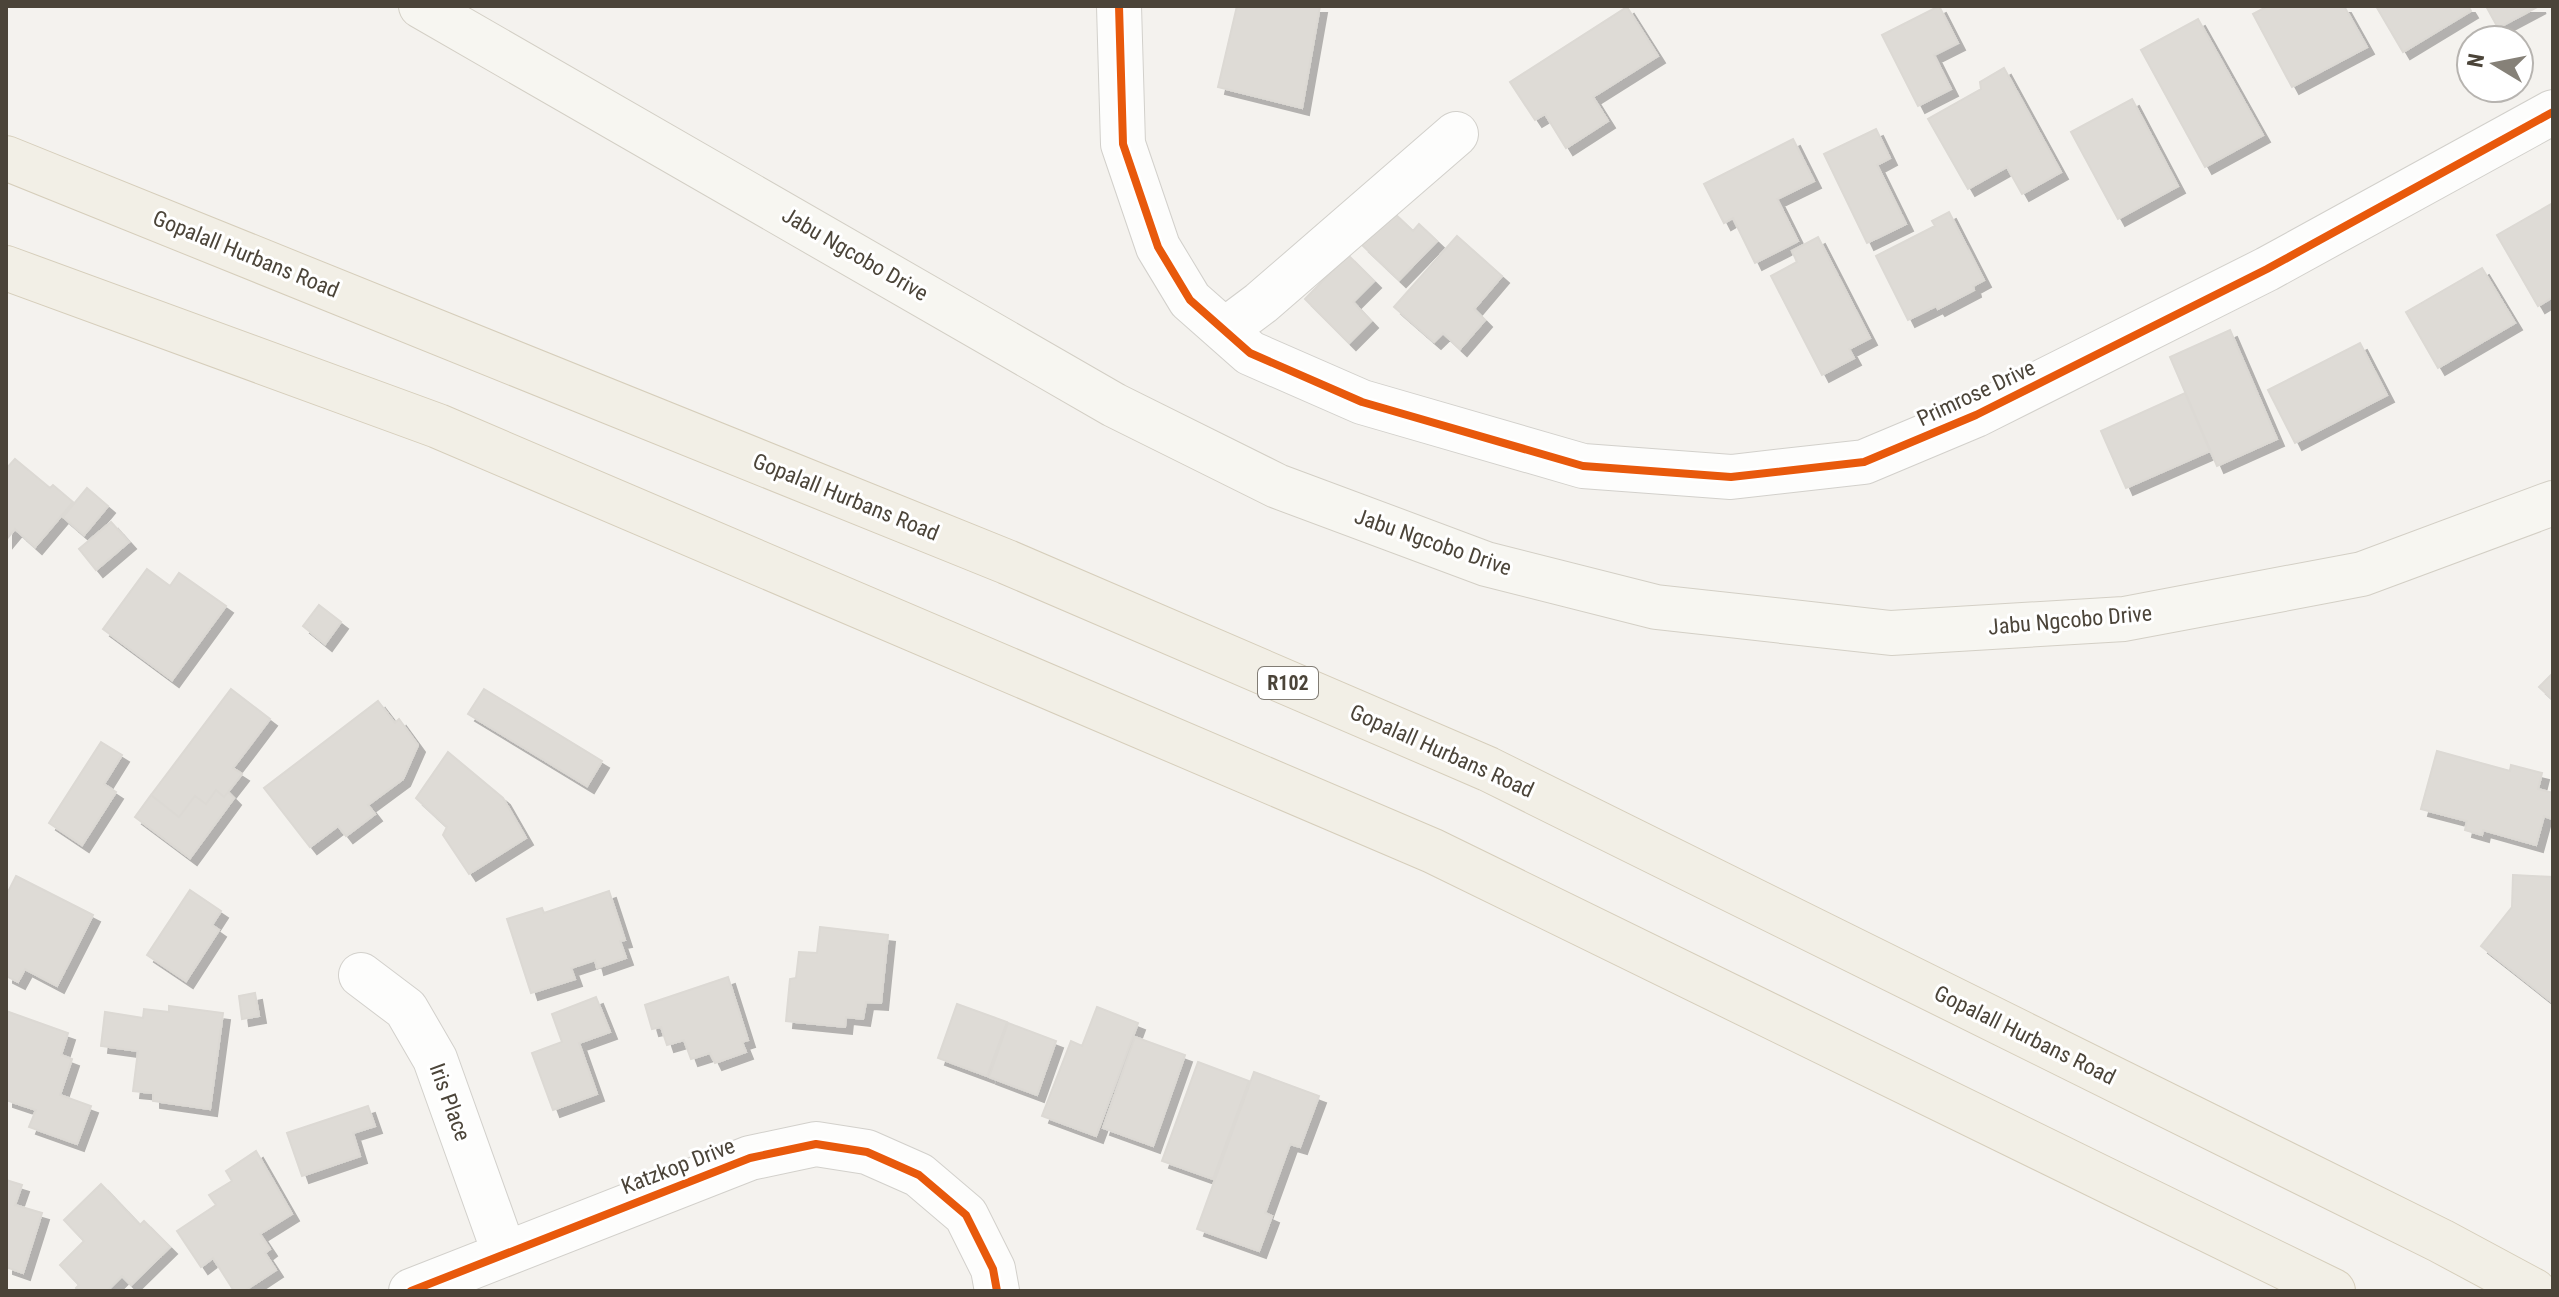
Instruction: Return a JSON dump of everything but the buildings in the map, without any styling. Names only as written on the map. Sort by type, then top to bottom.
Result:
[{"type":"main road","name":"Jabu Ngcobo Drive","points":[[421,6],[1114,405],[1263,479],[1486,564],[1656,607],[1891,633],[2124,619],[2362,574],[2553,503]]},
{"type":"main road","name":"Gopalall Hurbans Road","points":[[6,158],[1007,562],[1488,769],[2441,1241],[2534,1291]]},
{"type":"main road","points":[[6,268],[438,426],[1433,851],[2333,1291]]},
{"type":"street","name":"Primrose Drive","points":[[1119,6],[1123,144],[1158,247],[1190,300],[1250,353],[1362,402],[1583,466],[1731,477],[1864,462],[1976,415],[2267,269],[2553,112]]},
{"type":"street","points":[[1225,330],[1261,303],[1456,134]]},
{"type":"street","name":"Iris Place","points":[[361,975],[406,1009],[435,1059],[504,1252]]},
{"type":"street","name":"Katzkop Drive","points":[[411,1291],[750,1158],[816,1144],[867,1152],[919,1175],[966,1215],[993,1269],[997,1291]]},
{"type":"cycle path","points":[[1119,6],[1123,144],[1158,247],[1190,300],[1250,353],[1362,402],[1583,466],[1731,477],[1864,462],[1976,415],[2267,269],[2553,112]]},
{"type":"cycle path","points":[[411,1291],[750,1158],[816,1144],[867,1152],[919,1175],[966,1215],[993,1269],[997,1291]]}]
